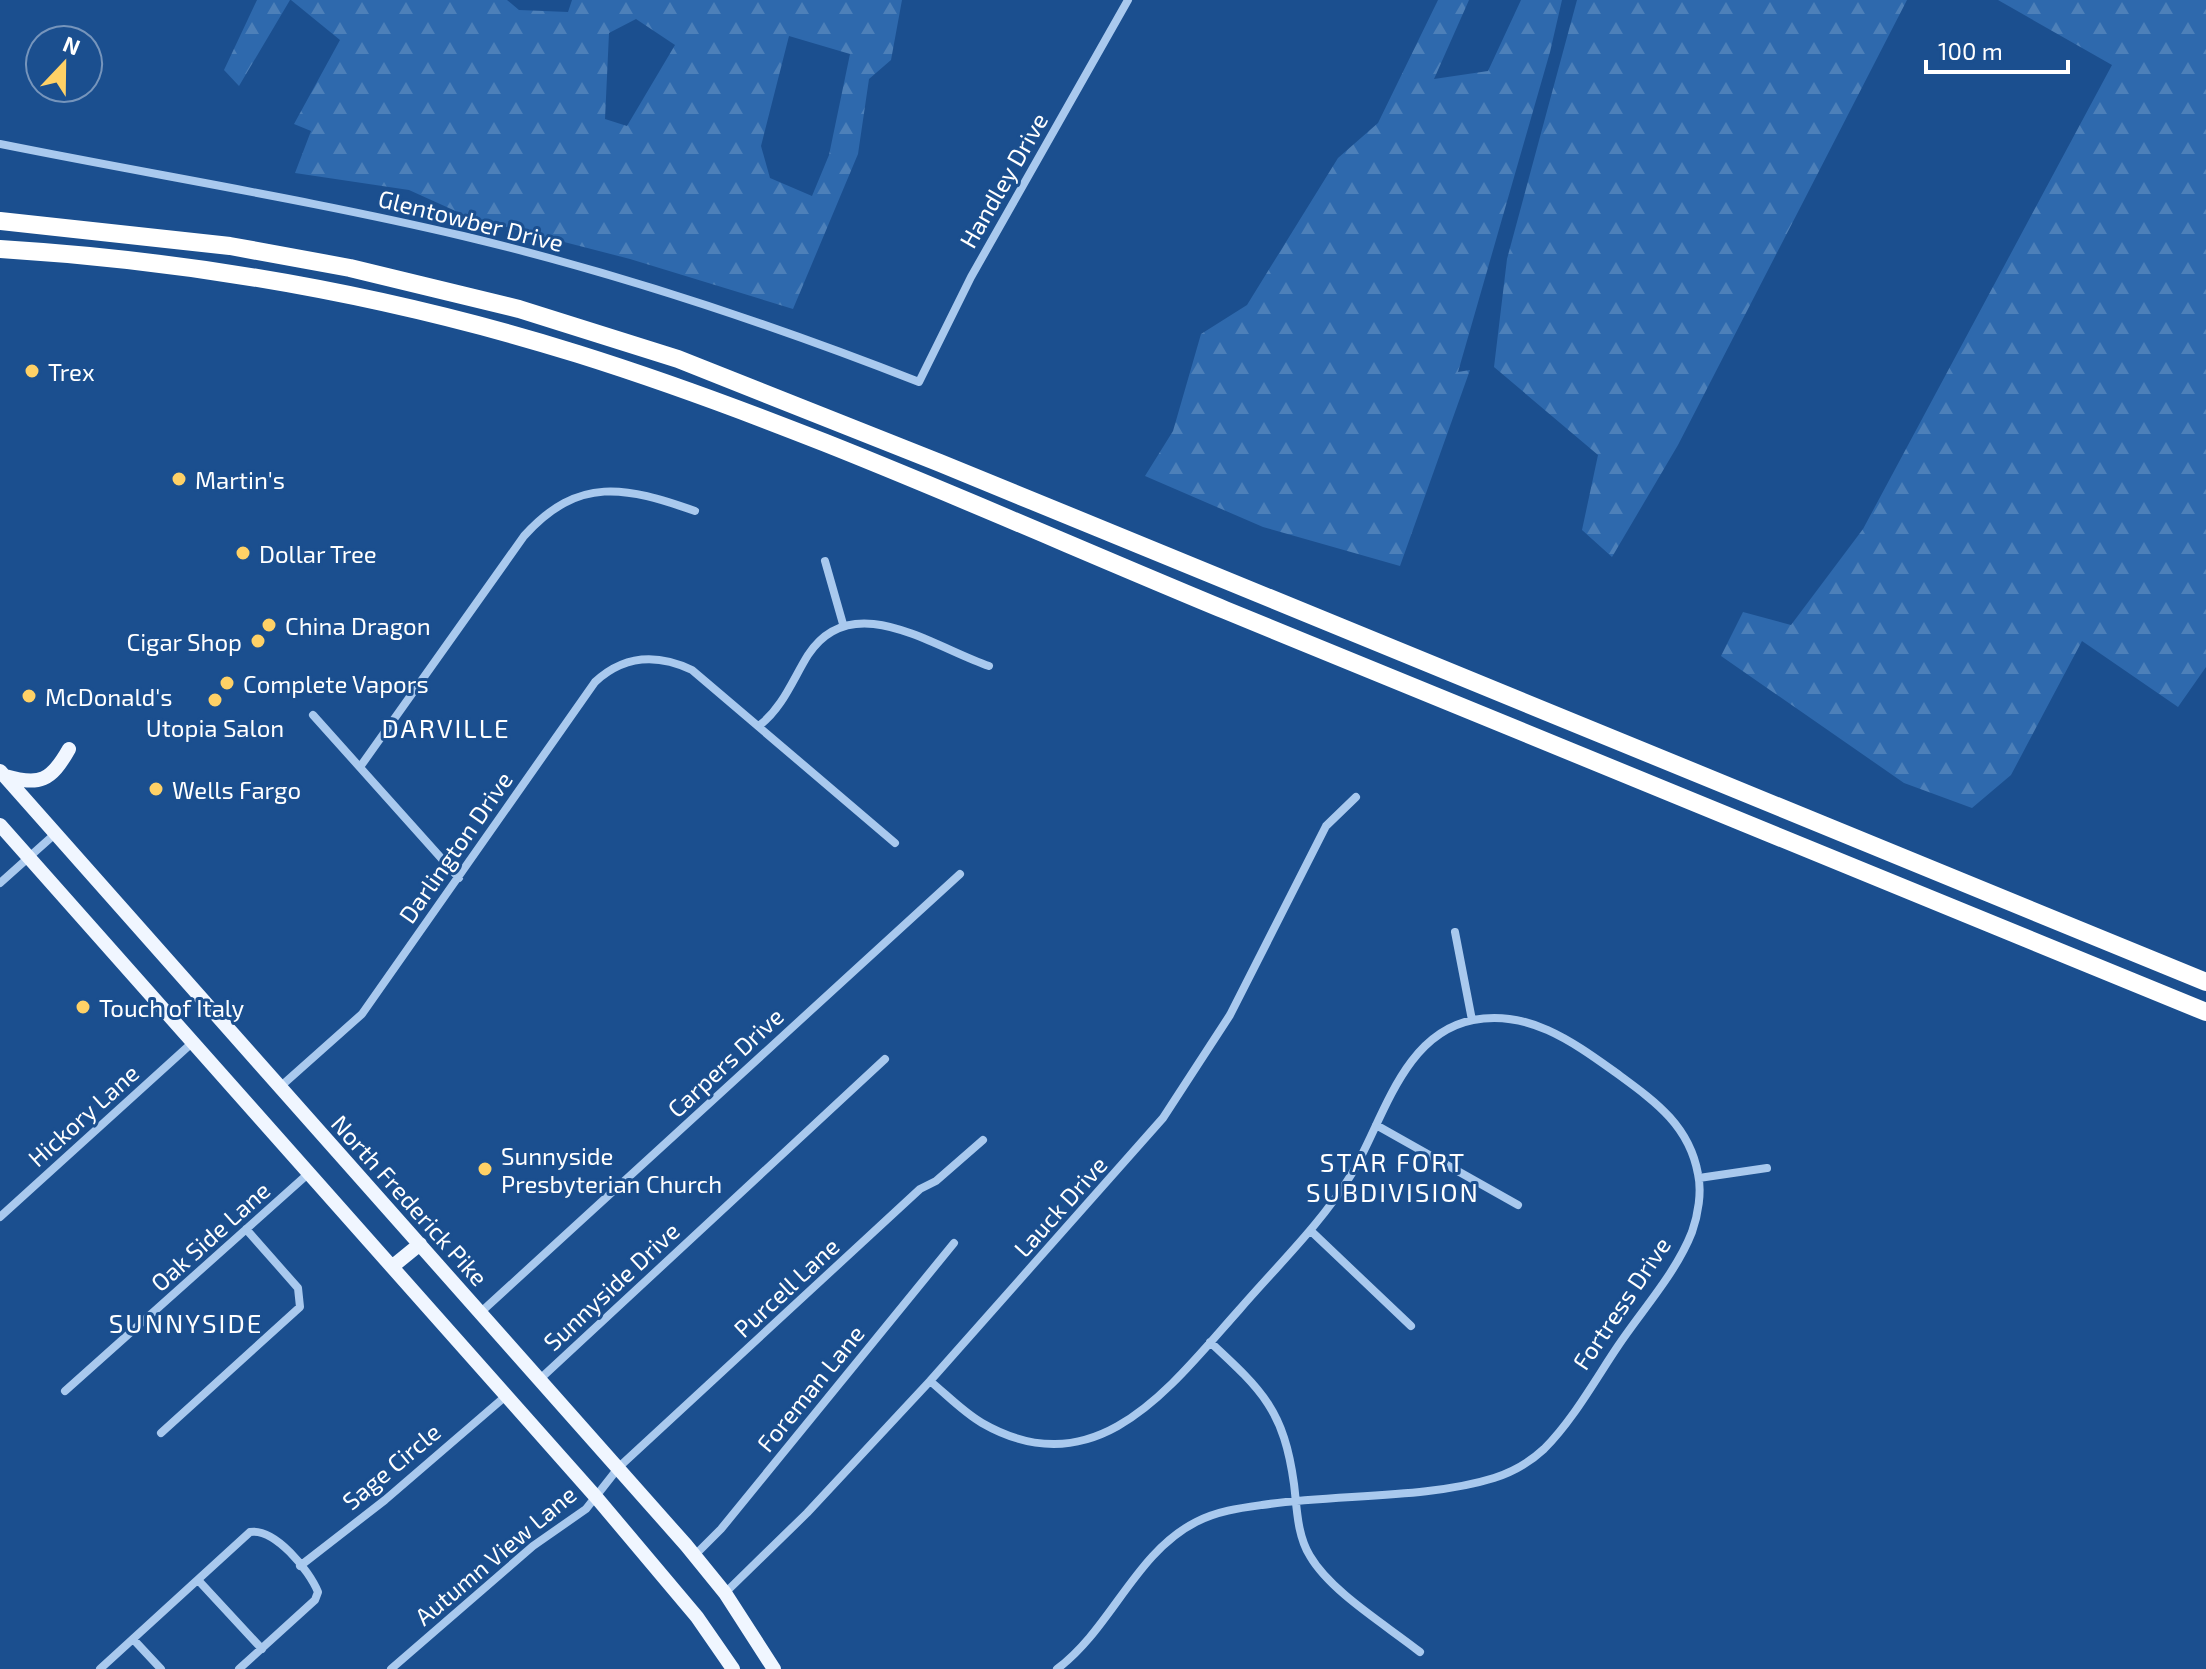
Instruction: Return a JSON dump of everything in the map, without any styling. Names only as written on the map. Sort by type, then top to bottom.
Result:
[{"type":"highway","points":[[0,220],[230,246],[350,268],[540,315],[678,359],[926,457],[2206,982]]},
{"type":"highway","points":[[0,249],[150,262],[290,285],[522,338],[714,402],[2206,1012]]},
{"type":"highway","points":[[0,262],[162,268],[290,285]]},
{"type":"main road","points":[[2,773],[28,782],[49,777],[69,749]]},
{"type":"main road","name":"North Frederick Pike","points":[[2,773],[695,1555],[725,1593],[774,1669]]},
{"type":"main road","points":[[0,825],[596,1497],[697,1617],[733,1669]]},
{"type":"main road","points":[[393,1266],[420,1244]]},
{"type":"street","name":"Handley Drive","points":[[919,382],[971,277],[1128,0]]},
{"type":"street","name":"Glentowber Drive","points":[[0,144],[320,205],[481,241],[688,301],[919,382]]},
{"type":"street","points":[[360,767],[524,536],[546,514],[582,494],[610,490],[640,494],[695,511]]},
{"type":"street","points":[[825,561],[843,624]]},
{"type":"street","points":[[760,725],[776,710],[817,642],[843,624],[880,623],[989,666]]},
{"type":"street","name":"Darlington Drive","points":[[280,1087],[362,1014],[595,682],[617,665],[652,658],[679,664],[701,676],[895,843]]},
{"type":"street","points":[[313,715],[459,878]]},
{"type":"street","name":"Lauck Drive","points":[[725,1593],[807,1513],[930,1381],[1094,1199],[1173,1105],[1230,1015],[1326,826],[1356,797]]},
{"type":"street","points":[[0,883],[56,833]]},
{"type":"street","name":"Carpers Drive","points":[[481,1312],[960,874]]},
{"type":"street","points":[[1455,932],[1472,1020]]},
{"type":"street","name":"Fortress Drive","points":[[930,1381],[966,1412],[1002,1433],[1042,1442],[1079,1442],[1109,1433],[1140,1415],[1311,1231],[1349,1178],[1400,1078],[1423,1050],[1446,1032],[1472,1020],[1493,1018],[1533,1024],[1553,1031],[1672,1117],[1692,1151],[1699,1178],[1698,1209],[1684,1247],[1563,1425],[1533,1458],[1495,1478],[1462,1486],[1296,1500],[1210,1516],[1174,1536],[1080,1649],[1057,1669]]},
{"type":"street","name":"Hickory Lane","points":[[0,1217],[193,1042]]},
{"type":"street","name":"Sunnyside Drive","points":[[540,1379],[885,1059]]},
{"type":"street","points":[[1376,1125],[1518,1205]]},
{"type":"street","name":"Purcell Lane","points":[[619,1467],[920,1189],[936,1181],[983,1140]]},
{"type":"street","points":[[1699,1178],[1767,1168]]},
{"type":"street","name":"Oak Side Lane","points":[[65,1391],[309,1173]]},
{"type":"street","points":[[161,1433],[300,1307],[298,1288],[246,1229]]},
{"type":"street","points":[[1311,1231],[1411,1326]]},
{"type":"street","name":"Foreman Lane","points":[[695,1555],[721,1529],[954,1243]]},
{"type":"street","points":[[1210,1342],[1274,1409],[1287,1442],[1303,1543],[1311,1558],[1327,1578],[1420,1652]]},
{"type":"street","name":"Sage Circle","points":[[300,1566],[385,1500],[507,1395]]},
{"type":"street","name":"Autumn View Lane","points":[[391,1669],[488,1583],[586,1509],[619,1467]]},
{"type":"street","points":[[100,1669],[250,1532],[260,1531],[272,1537],[300,1566],[318,1592],[315,1600],[239,1669]]},
{"type":"street","points":[[198,1580],[262,1649]]},
{"type":"street","points":[[133,1639],[161,1669]]},
{"type":"green space","points":[[257,0],[290,0],[239,86],[224,70]]},
{"type":"green space","points":[[291,0],[507,0],[519,10],[568,12],[572,0],[902,0],[891,60],[869,79],[858,154],[793,309],[630,259],[471,218],[409,190],[295,173],[311,131],[294,124],[340,40]],"holes":[[[636,19],[675,45],[627,126],[605,119],[609,33]],[[789,36],[850,54],[829,155],[812,196],[770,178],[761,146]]]},
{"type":"green space","points":[[1438,0],[1469,0],[1434,79],[1488,71],[1521,0],[1562,0],[1550,52],[1458,372],[1470,370],[1400,566],[1263,527],[1145,476],[1173,431],[1201,334],[1247,305],[1338,158],[1378,123]]},
{"type":"green space","points":[[1577,0],[1907,0],[1678,445],[1612,557],[1582,530],[1598,455],[1494,367],[1507,259]]},
{"type":"green space","points":[[1998,0],[2206,0],[2206,667],[2178,707],[2082,641],[2011,775],[1972,808],[1904,783],[1721,656],[1743,612],[1791,625],[1863,529],[2112,65]]},
{"type":"place","name":"Trex","points":[[32,371]]},
{"type":"place","name":"Martin's","points":[[179,479]]},
{"type":"place","name":"Dollar Tree","points":[[243,553]]},
{"type":"place","name":"China Dragon","points":[[269,625]]},
{"type":"place","name":"Cigar Shop","points":[[258,641]]},
{"type":"place","name":"Complete Vapors","points":[[227,683]]},
{"type":"place","name":"McDonald's","points":[[29,696]]},
{"type":"place","name":"Utopia Salon","points":[[215,700]]},
{"type":"place","name":"Wells Fargo","points":[[156,789]]},
{"type":"place","name":"Touch of Italy","points":[[83,1007]]},
{"type":"place","name":"Sunnyside Presbyterian Church","points":[[485,1169]]},
{"type":"district","name":"DARVILLE","points":[[446,727]]},
{"type":"district","name":"STAR FORT SUBDIVISION","points":[[1393,1176]]},
{"type":"district","name":"SUNNYSIDE","points":[[186,1322]]}]
